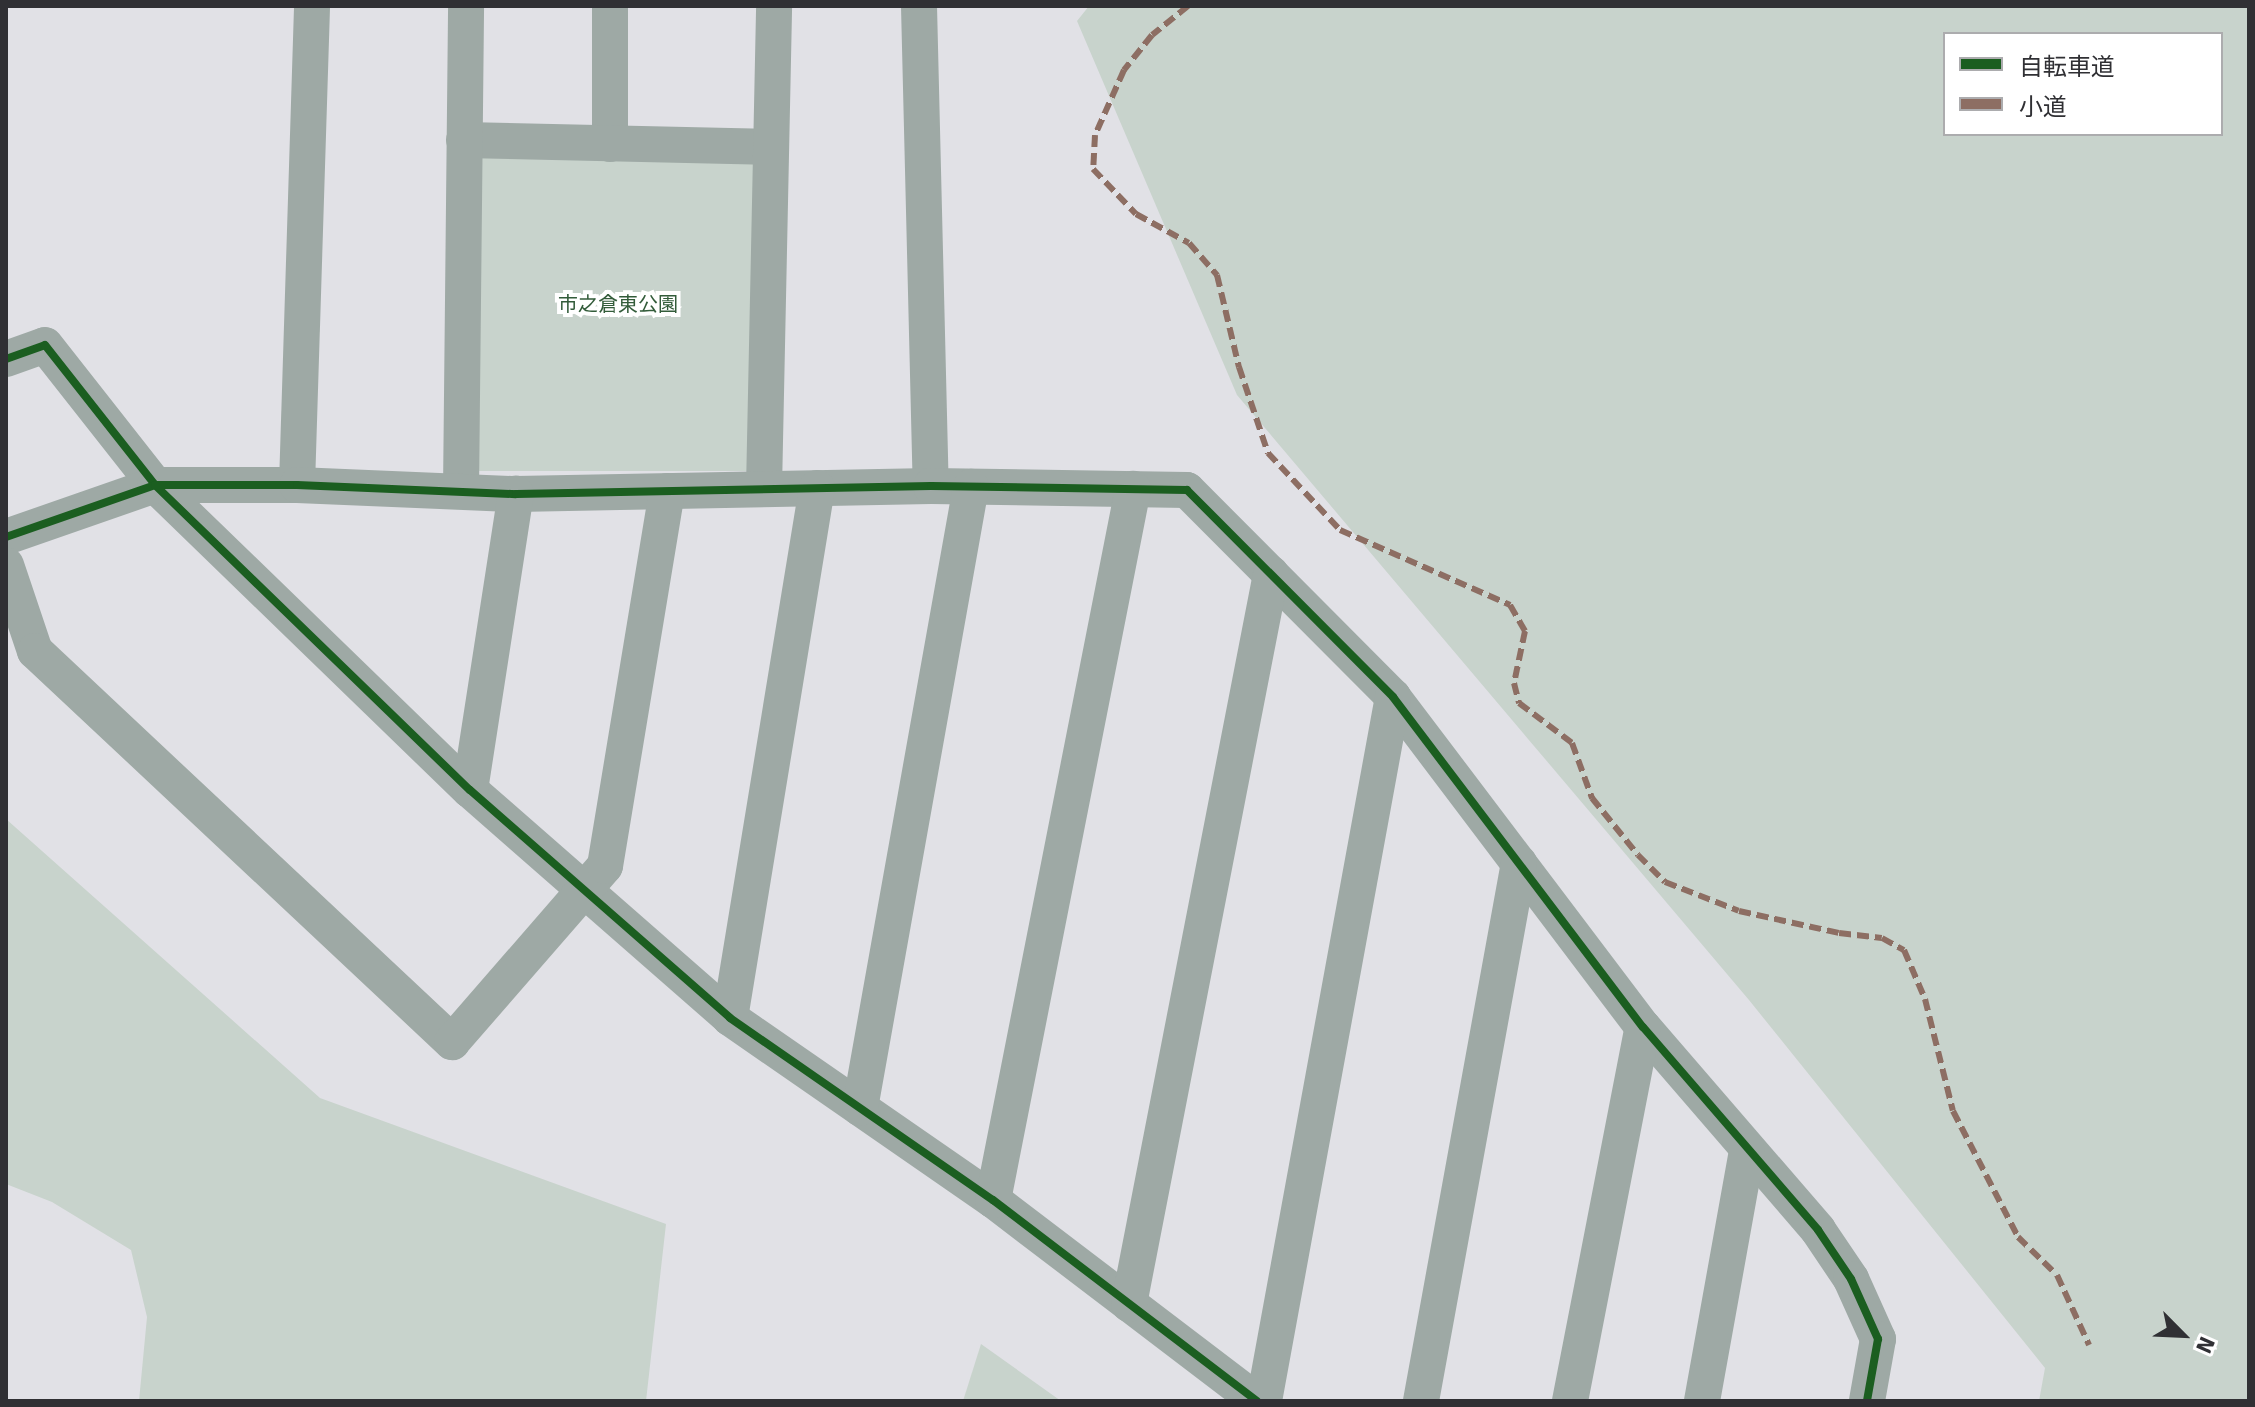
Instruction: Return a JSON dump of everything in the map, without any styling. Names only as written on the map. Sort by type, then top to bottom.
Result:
[{"type":"street","points":[[297,485],[312,6]]},
{"type":"street","points":[[461,491],[466,6]]},
{"type":"street","points":[[610,6],[610,144]]},
{"type":"street","points":[[764,489],[774,6]]},
{"type":"street","points":[[919,6],[931,486]]},
{"type":"street","points":[[464,140],[771,147]]},
{"type":"street","points":[[6,359],[45,345],[155,485],[470,790],[730,1018],[993,1200],[1257,1401]]},
{"type":"street","points":[[6,537],[155,485],[297,485],[516,494],[931,486],[1187,490],[1393,697],[1643,1027],[1818,1230],[1851,1279],[1878,1339],[1867,1401]]},
{"type":"street","points":[[860,1108],[971,487]]},
{"type":"street","points":[[730,1018],[817,488]]},
{"type":"street","points":[[993,1200],[1133,489]]},
{"type":"street","points":[[6,565],[35,651],[452,1042],[605,866],[667,491]]},
{"type":"street","points":[[470,790],[516,494]]},
{"type":"street","points":[[1129,1304],[1271,574]]},
{"type":"street","points":[[1264,1401],[1393,697]]},
{"type":"street","points":[[1421,1401],[1519,863]]},
{"type":"street","points":[[1570,1401],[1643,1027]]},
{"type":"street","points":[[1702,1401],[1747,1151]]},
{"type":"green space","points":[[1089,6],[2249,6],[2249,1401],[2039,1401],[2045,1368],[1749,1000],[1237,395],[1077,21]]},
{"type":"green space","name":"市之倉東公園","points":[[468,154],[771,157],[758,471],[476,471]]},
{"type":"green space","points":[[6,819],[320,1098],[666,1224],[646,1401],[139,1401],[147,1317],[131,1250],[52,1202],[6,1184]]},
{"type":"green space","points":[[981,1344],[1061,1401],[963,1401]]},
{"type":"marked path","points":[[1188,6],[1152,35],[1124,70],[1095,135],[1093,169],[1136,214],[1189,243],[1217,275],[1239,367],[1268,453],[1340,530],[1510,605],[1525,631],[1514,683],[1519,703],[1572,743],[1592,798],[1638,855],[1665,882],[1739,911],[1839,933],[1882,938],[1904,950],[1925,999],[1953,1111],[2018,1237],[2057,1275],[2089,1345]]},
{"type":"cycle path","points":[[6,359],[45,345],[155,485],[470,790],[730,1018],[993,1200],[1257,1401]]},
{"type":"cycle path","points":[[6,537],[155,485],[297,485],[516,494],[931,486],[1187,490],[1393,697],[1643,1027],[1818,1230],[1851,1279],[1878,1339],[1867,1401]]}]
